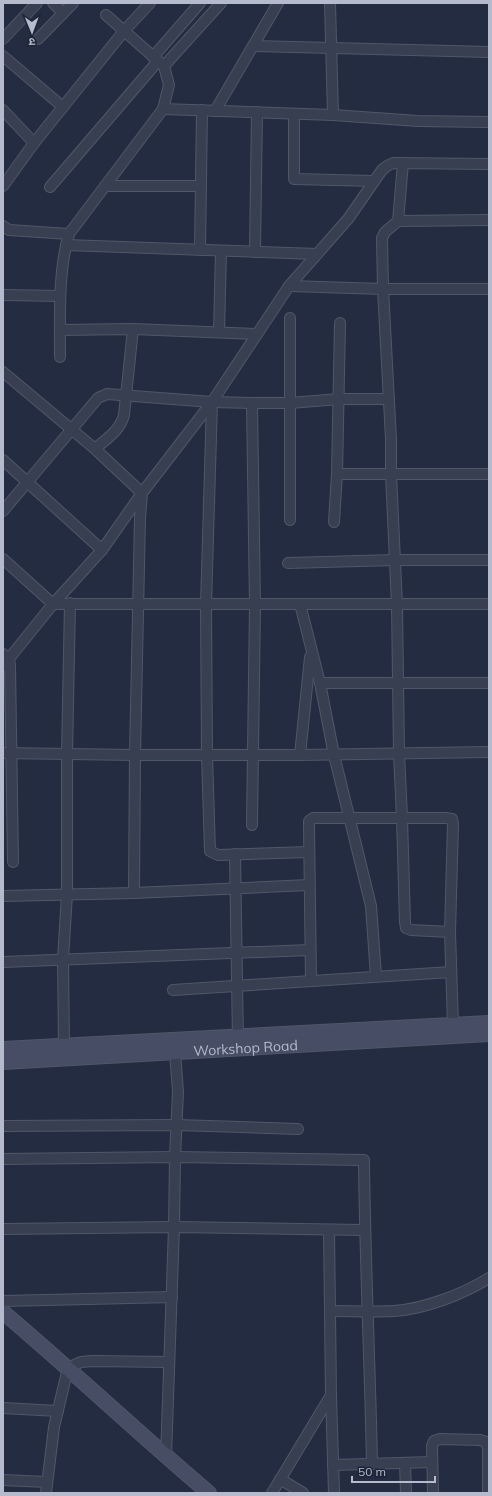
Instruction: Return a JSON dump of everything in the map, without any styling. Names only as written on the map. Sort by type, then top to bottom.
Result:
[{"type":"main road","name":"Workshop Road","points":[[3,1062],[175,1052],[238,1042],[489,1023]]},
{"type":"main road","name":"Workshop Road","points":[[3,1049],[489,1034]]},
{"type":"main road","points":[[3,1312],[68,1368],[166,1457],[209,1493]]},
{"type":"street","points":[[3,39],[37,3]]},
{"type":"street","points":[[53,3],[64,13]]},
{"type":"street","points":[[38,39],[73,3]]},
{"type":"street","points":[[3,186],[34,143],[124,31],[150,3]]},
{"type":"street","points":[[50,187],[158,62],[200,3]]},
{"type":"street","points":[[158,62],[221,3]]},
{"type":"street","points":[[214,111],[278,3]]},
{"type":"street","points":[[330,3],[333,115]]},
{"type":"street","points":[[60,357],[60,296],[66,245],[69,234],[163,109],[169,85],[158,62],[106,15]]},
{"type":"street","points":[[253,46],[489,52]]},
{"type":"street","points":[[3,56],[63,107]]},
{"type":"street","points":[[163,109],[489,122]]},
{"type":"street","points":[[3,110],[34,143]]},
{"type":"street","points":[[200,250],[202,110]]},
{"type":"street","points":[[255,252],[257,112]]},
{"type":"street","points":[[294,114],[294,178],[374,181]]},
{"type":"street","points":[[13,862],[7,752],[5,659],[102,550],[142,493],[212,402],[289,286],[348,220],[374,181],[387,166],[393,163],[489,164]]},
{"type":"street","points":[[398,221],[402,163]]},
{"type":"street","points":[[105,186],[201,186]]},
{"type":"street","points":[[450,932],[416,931],[406,928],[404,922],[399,753],[397,605],[382,238],[385,232],[398,221],[489,220]]},
{"type":"street","points":[[3,226],[9,230],[69,234]]},
{"type":"street","points":[[66,245],[317,254]]},
{"type":"street","points":[[219,332],[221,251]]},
{"type":"street","points":[[289,286],[383,289],[489,289]]},
{"type":"street","points":[[3,294],[60,296]]},
{"type":"street","points":[[290,318],[290,520]]},
{"type":"street","points":[[334,522],[337,474],[340,323]]},
{"type":"street","points":[[60,330],[133,329],[257,334]]},
{"type":"street","points":[[95,449],[122,423],[133,329]]},
{"type":"street","points":[[3,372],[95,449],[142,493]]},
{"type":"street","points":[[3,511],[71,429],[102,396],[107,394],[212,402],[252,403],[290,403],[339,399],[389,398]]},
{"type":"street","points":[[212,402],[206,605],[207,755],[210,851],[218,855],[309,852]]},
{"type":"street","points":[[252,403],[255,605],[252,825]]},
{"type":"street","points":[[3,460],[102,550]]},
{"type":"street","points":[[337,474],[489,474]]},
{"type":"street","points":[[134,893],[135,755],[140,518],[142,493]]},
{"type":"street","points":[[3,559],[53,604],[489,604]]},
{"type":"street","points":[[288,563],[395,560],[489,560]]},
{"type":"street","points":[[64,1046],[63,958],[67,894],[67,754],[70,603]]},
{"type":"street","points":[[300,604],[320,683],[334,755],[371,906],[376,976]]},
{"type":"street","points":[[300,755],[311,651]]},
{"type":"street","points":[[320,683],[489,683]]},
{"type":"street","points":[[7,752],[135,755],[334,755],[489,752]]},
{"type":"street","points":[[311,981],[309,886],[310,821],[313,818],[452,819],[450,932],[453,1025]]},
{"type":"street","points":[[235,854],[238,1042]]},
{"type":"street","points":[[3,896],[134,893],[309,886]]},
{"type":"street","points":[[3,962],[63,958],[310,950]]},
{"type":"street","points":[[172,990],[451,972]]},
{"type":"street","points":[[166,1457],[178,1092],[175,1052]]},
{"type":"street","points":[[3,1126],[177,1125],[298,1129]]},
{"type":"street","points":[[3,1159],[175,1157],[364,1160],[364,1230],[368,1310],[372,1464]]},
{"type":"street","points":[[3,1228],[174,1227],[364,1230]]},
{"type":"street","points":[[329,1230],[334,1493]]},
{"type":"street","points":[[330,1311],[393,1311],[423,1306],[477,1285],[489,1278]]},
{"type":"street","points":[[3,1301],[172,1297]]},
{"type":"street","points":[[46,1493],[50,1448],[68,1368],[81,1362],[92,1361],[168,1362]]},
{"type":"street","points":[[272,1493],[331,1395]]},
{"type":"street","points":[[3,1408],[58,1411]]},
{"type":"street","points":[[433,1493],[432,1446],[434,1441],[440,1439],[480,1440],[486,1442],[488,1448],[488,1493]]},
{"type":"street","points":[[333,1465],[432,1462]]},
{"type":"street","points":[[406,1463],[406,1493]]},
{"type":"street","points":[[280,1479],[303,1493]]},
{"type":"street","points":[[3,1480],[47,1482]]}]
